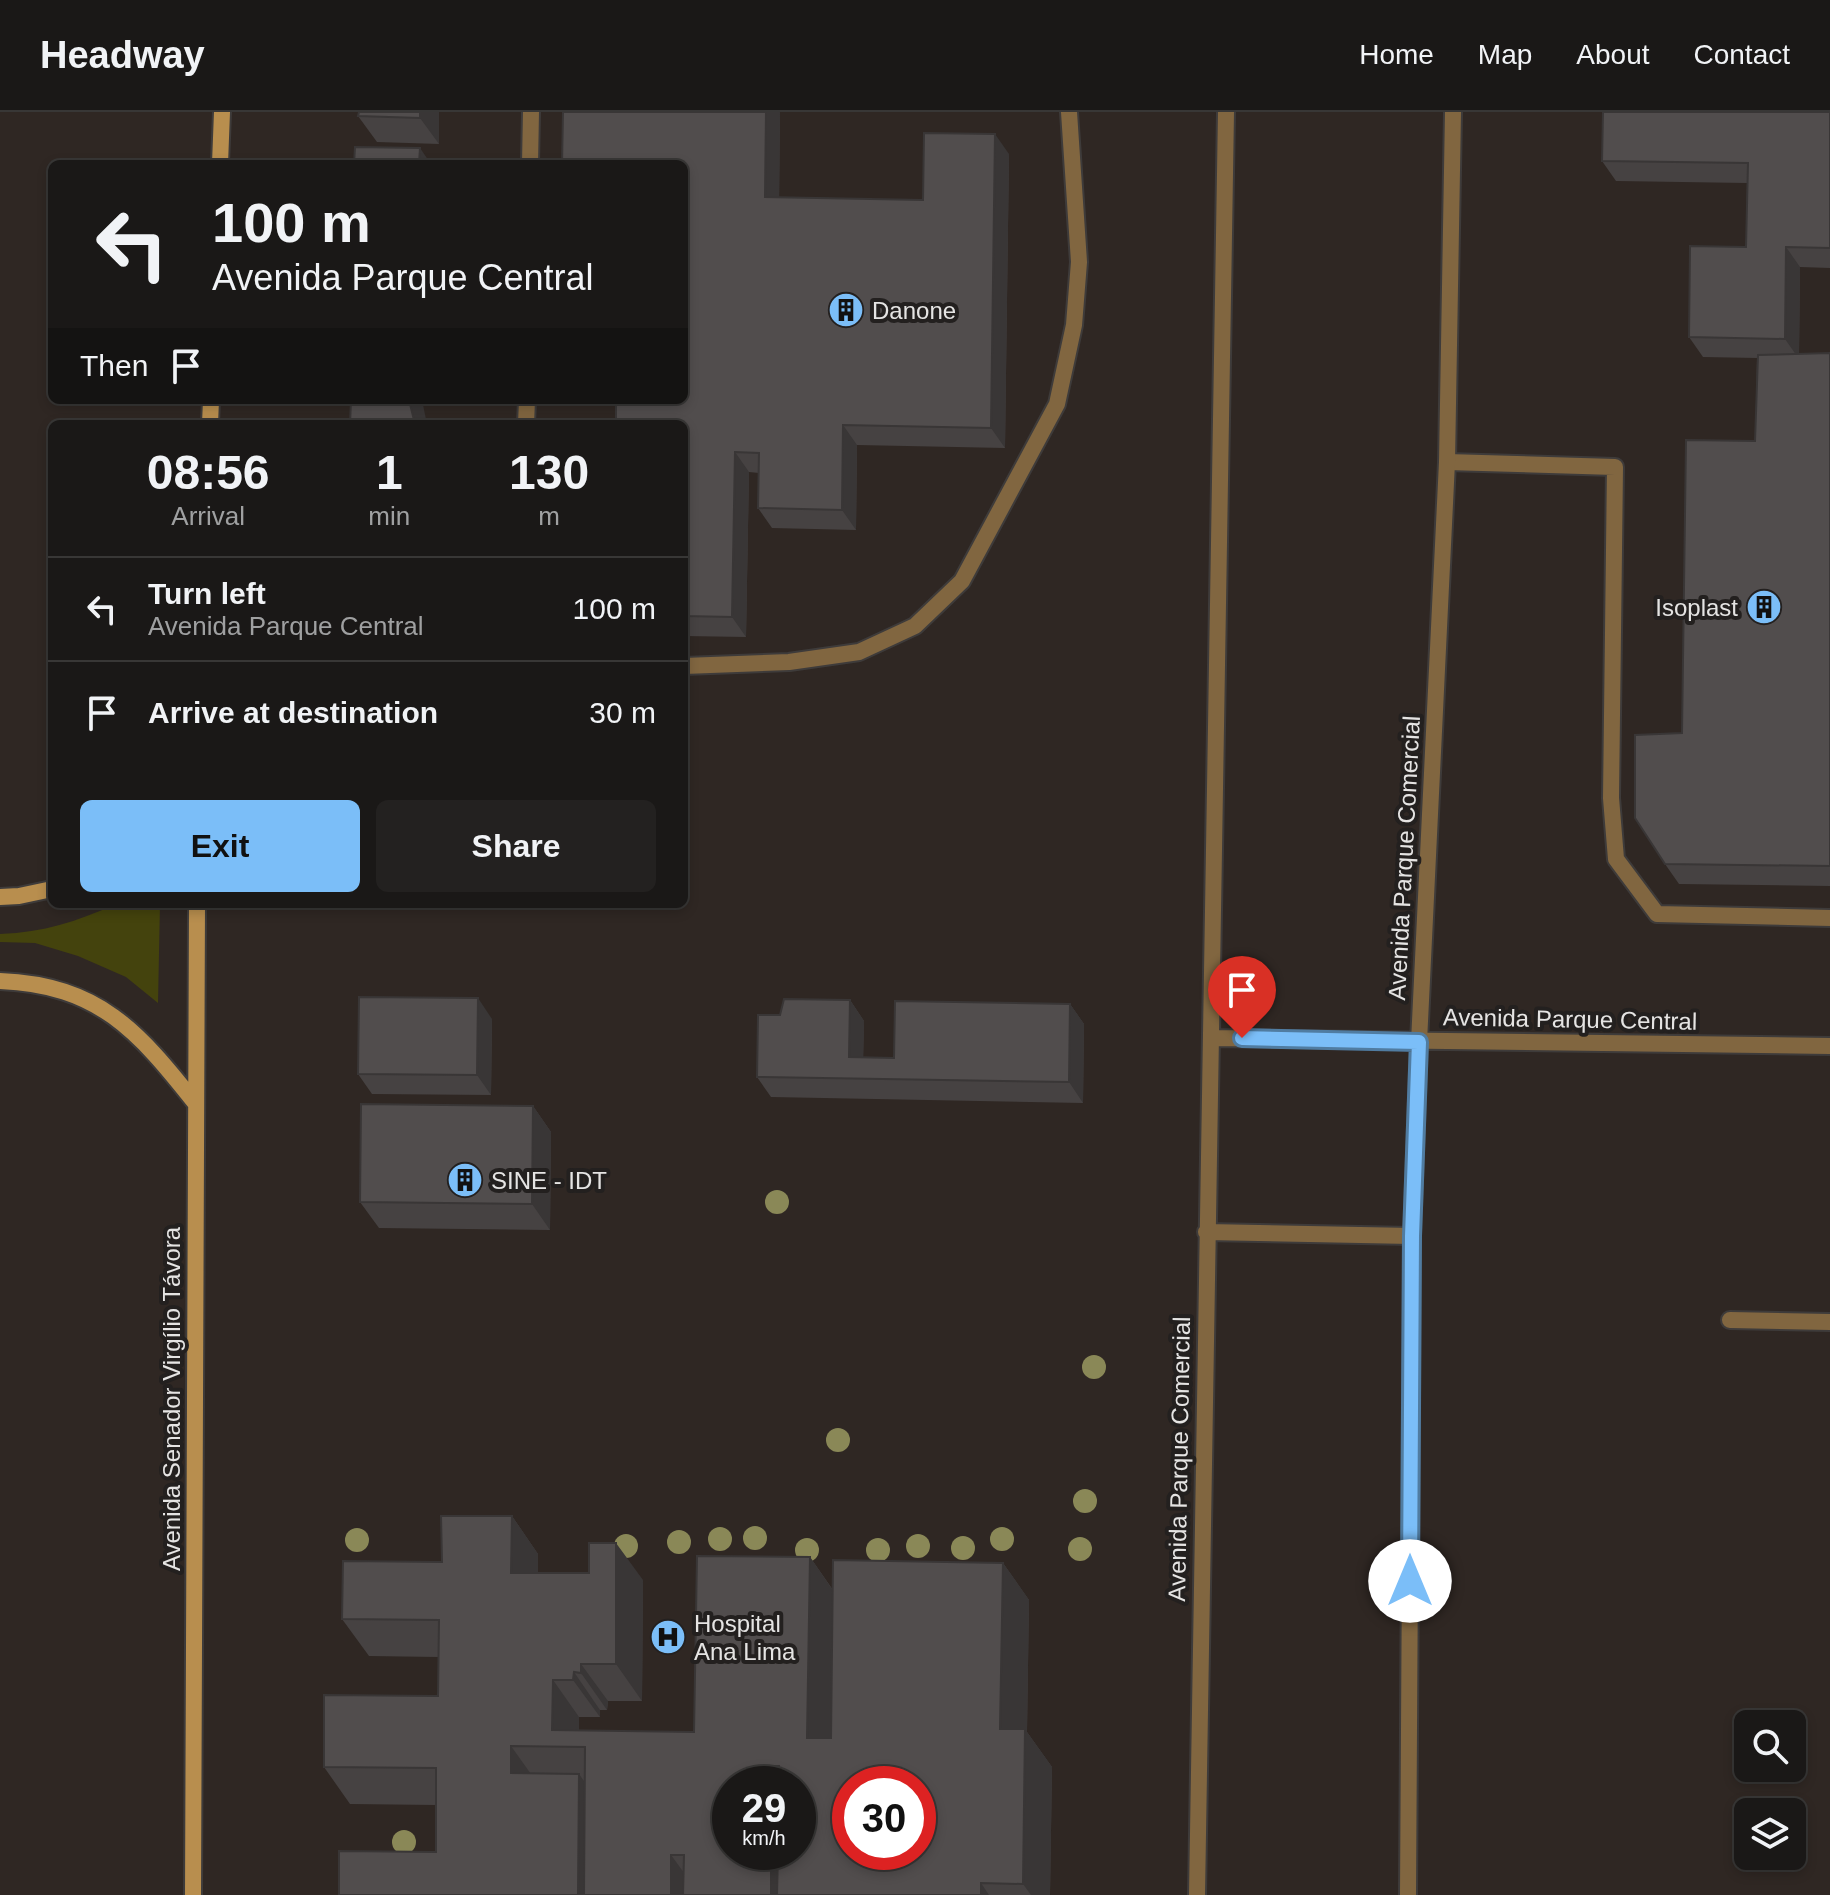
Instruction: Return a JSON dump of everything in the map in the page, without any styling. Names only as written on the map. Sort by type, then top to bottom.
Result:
[{"type":"main road","points":[[220,160],[222,112]]},
{"type":"main road","points":[[0,897],[48,890]]},
{"type":"main road","name":"Avenida Senador Virgílio Távora","points":[[193,1895],[197,908]]},
{"type":"main road","points":[[0,981],[35,983],[68,992],[106,1009],[160,1059],[196,1104]]},
{"type":"street","points":[[530,160],[531,112]]},
{"type":"street","points":[[688,666],[789,662],[859,652],[915,626],[962,581],[1057,404],[1074,325],[1079,262],[1069,112]]},
{"type":"street","name":"Avenida Parque Comercial","points":[[1197,1895],[1226,112]]},
{"type":"street","name":"Avenida Parque Comercial","points":[[1408,1895],[1412,1236],[1447,462],[1453,112]]},
{"type":"street","points":[[1447,462],[1615,467],[1611,798],[1616,859],[1657,914],[1830,918]]},
{"type":"street","name":"Avenida Parque Central","points":[[1213,1038],[1830,1046]]},
{"type":"street","points":[[1206,1232],[1412,1236]]},
{"type":"street","points":[[1730,1320],[1830,1322]]},
{"type":"shaded area","points":[[0,112],[1830,112],[1830,1895],[0,1895]]},
{"type":"shaded area","points":[[106,908],[160,908],[158,1003],[126,977],[78,956],[35,943],[0,942],[0,934],[60,925]]},
{"type":"building","points":[[359,112],[420,112],[420,118],[358,116]]},
{"type":"building","name":"Danone","points":[[563,112],[766,112],[765,197],[923,200],[924,133],[995,134],[991,428],[843,425],[842,510],[758,508],[759,453],[735,452],[732,617],[688,616],[688,420],[616,420],[616,404],[688,404],[688,160],[562,160]]},
{"type":"building","points":[[1603,112],[1830,112],[1830,248],[1786,247],[1785,339],[1689,337],[1690,246],[1746,247],[1748,163],[1602,161]]},
{"type":"building","points":[[355,147],[420,148],[419,160],[354,160]]},
{"type":"building","name":"Isoplast","points":[[1830,353],[1830,866],[1665,864],[1635,818],[1635,735],[1682,733],[1686,440],[1755,441],[1758,355]]},
{"type":"building","points":[[351,404],[410,404],[414,420],[350,420]]},
{"type":"building","points":[[359,997],[478,998],[477,1075],[358,1074]]},
{"type":"building","points":[[784,999],[850,1000],[849,1057],[894,1058],[895,1001],[1070,1004],[1069,1082],[757,1077],[758,1015],[780,1015]]},
{"type":"building","name":"SINE - IDT","points":[[361,1104],[533,1106],[532,1204],[360,1202]]},
{"type":"building","points":[[441,1516],[512,1516],[511,1573],[589,1573],[589,1543],[616,1543],[616,1664],[581,1664],[581,1673],[574,1672],[573,1680],[553,1680],[552,1730],[694,1732],[697,1556],[810,1557],[807,1738],[831,1738],[833,1560],[1003,1563],[1000,1729],[1025,1729],[1023,1884],[981,1883],[981,1895],[777,1895],[778,1870],[816,1870],[816,1766],[712,1766],[712,1870],[771,1870],[771,1895],[683,1895],[684,1855],[671,1855],[671,1895],[584,1895],[585,1747],[511,1746],[511,1773],[579,1774],[578,1895],[339,1895],[339,1851],[436,1852],[436,1768],[324,1767],[324,1695],[438,1696],[439,1620],[342,1619],[343,1561],[442,1562]]},
{"type":"place","name":"Danone","points":[[846,310]]},
{"type":"place","name":"Isoplast","points":[[1764,607]]},
{"type":"place","name":"SINE - IDT","points":[[465,1180]]},
{"type":"place","name":"Hospital Ana Lima","points":[[668,1637]]},
{"type":"route","points":[[1242,1038],[1419,1042],[1412,1236],[1410,1581]]}]
